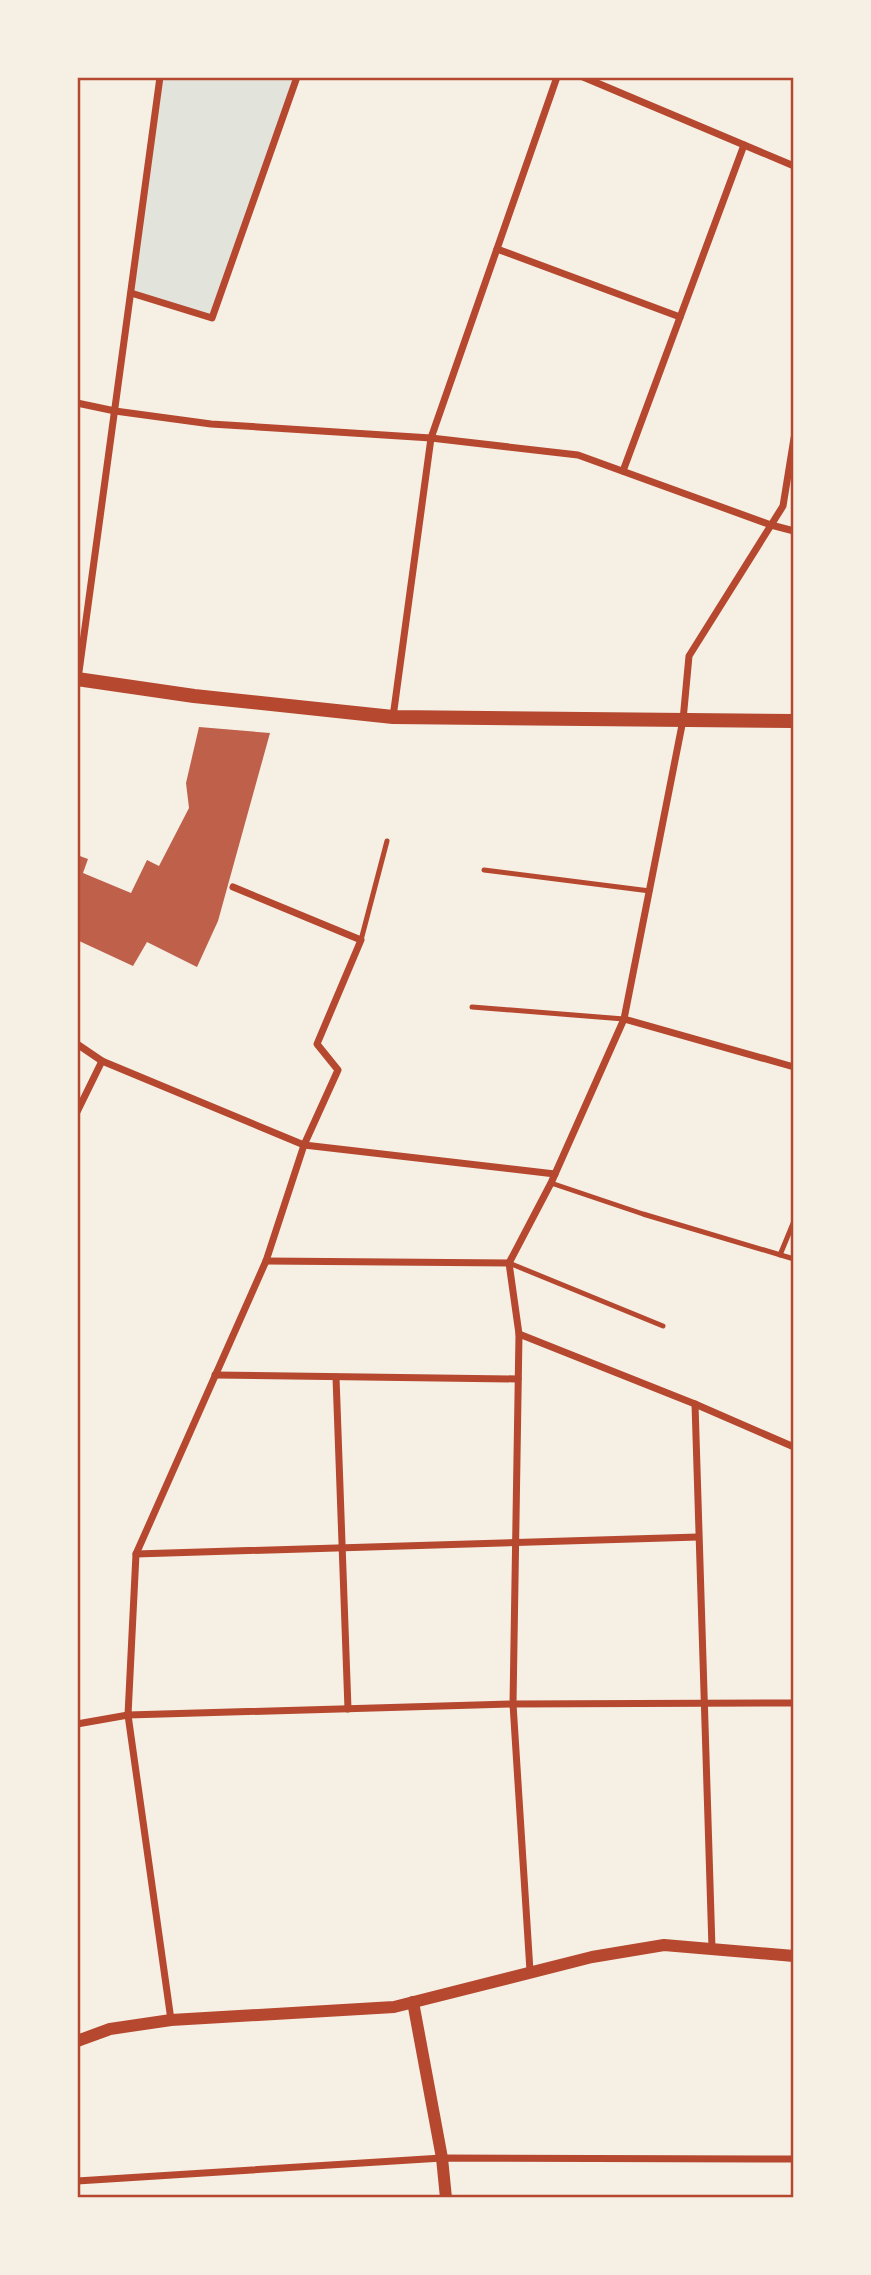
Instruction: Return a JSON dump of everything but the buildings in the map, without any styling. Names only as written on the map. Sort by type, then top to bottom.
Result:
[{"type":"main road","points":[[78,679],[194,696],[393,717],[794,721]]},
{"type":"street","points":[[78,679],[160,77]]},
{"type":"street","points":[[131,293],[212,318],[297,77]]},
{"type":"street","points":[[393,717],[431,438],[557,77]]},
{"type":"street","points":[[583,77],[794,166]]},
{"type":"street","points":[[624,471],[744,145]]},
{"type":"street","points":[[498,249],[680,317]]},
{"type":"street","points":[[77,403],[211,424],[431,438],[578,455],[794,531]]},
{"type":"street","points":[[530,1972],[513,1704],[519,1334],[509,1263],[551,1184],[624,1019],[683,720],[689,656],[783,506],[794,438]]},
{"type":"street","points":[[172,2020],[128,1715],[135,1554],[266,1261],[304,1145],[338,1070],[317,1044],[361,940],[233,887]]},
{"type":"street","points":[[624,1019],[794,1067]]},
{"type":"street","points":[[77,1044],[102,1061],[304,1145],[555,1174]]},
{"type":"street","points":[[77,1112],[102,1061]]},
{"type":"street","points":[[266,1261],[509,1263]]},
{"type":"street","points":[[519,1334],[794,1447]]},
{"type":"street","points":[[215,1375],[518,1379]]},
{"type":"street","points":[[336,1377],[348,1709]]},
{"type":"street","points":[[695,1405],[712,1948]]},
{"type":"street","points":[[135,1554],[698,1537]]},
{"type":"street","points":[[77,1724],[128,1715],[513,1704],[794,1703]]},
{"type":"street","points":[[77,2041],[110,2029],[172,2020],[394,2007],[592,1957],[664,1945],[794,1956]]},
{"type":"street","points":[[413,2002],[442,2158],[446,2198]]},
{"type":"street","points":[[77,2180],[442,2158],[794,2159]]},
{"type":"lane","points":[[361,940],[387,841]]},
{"type":"lane","points":[[484,870],[650,891]]},
{"type":"lane","points":[[472,1007],[624,1019]]},
{"type":"lane","points":[[551,1184],[794,1259]]},
{"type":"lane","points":[[780,1255],[794,1221]]},
{"type":"lane","points":[[509,1263],[663,1326]]},
{"type":"shaded area","points":[[160,77],[297,77],[212,318],[131,293]]}]
